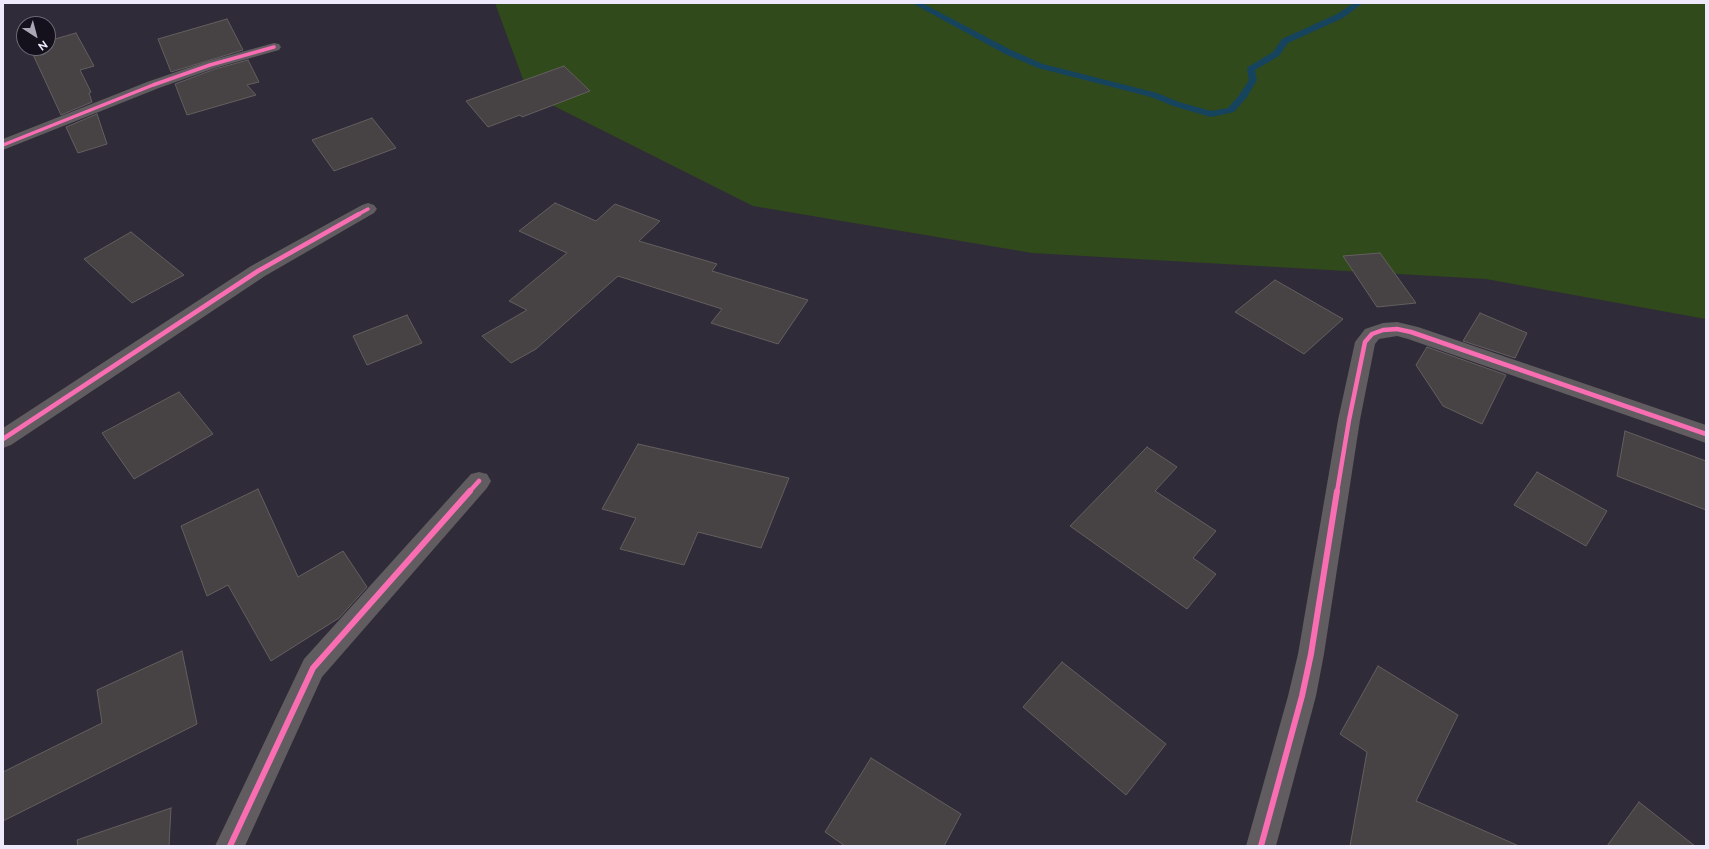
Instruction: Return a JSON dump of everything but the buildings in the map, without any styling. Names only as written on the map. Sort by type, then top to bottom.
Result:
[{"type":"street","points":[[3,145],[153,85],[210,65],[274,47]]},
{"type":"street","points":[[3,439],[258,271],[368,208]]},
{"type":"street","points":[[1261,846],[1302,696],[1311,654],[1351,412],[1365,342],[1372,334],[1384,330],[1397,329],[1411,332],[1706,434]]},
{"type":"street","points":[[230,846],[313,668],[478,481]]},
{"type":"green space","points":[[495,3],[1706,3],[1706,319],[1486,279],[1032,253],[753,206],[528,93]]},
{"type":"waterway","points":[[916,3],[1008,52],[1041,66],[1154,95],[1176,104],[1211,114],[1231,110],[1244,95],[1253,80],[1251,69],[1276,54],[1285,41],[1340,16],[1359,3]]},
{"type":"cycle path","points":[[3,145],[153,85],[210,65],[274,47]]},
{"type":"cycle path","points":[[3,439],[258,271],[368,209]]},
{"type":"cycle path","points":[[1261,846],[1302,696],[1311,654],[1349,420],[1365,342],[1372,334],[1383,330],[1397,329],[1411,332],[1706,434]]},
{"type":"cycle path","points":[[230,846],[313,668],[479,481]]}]
